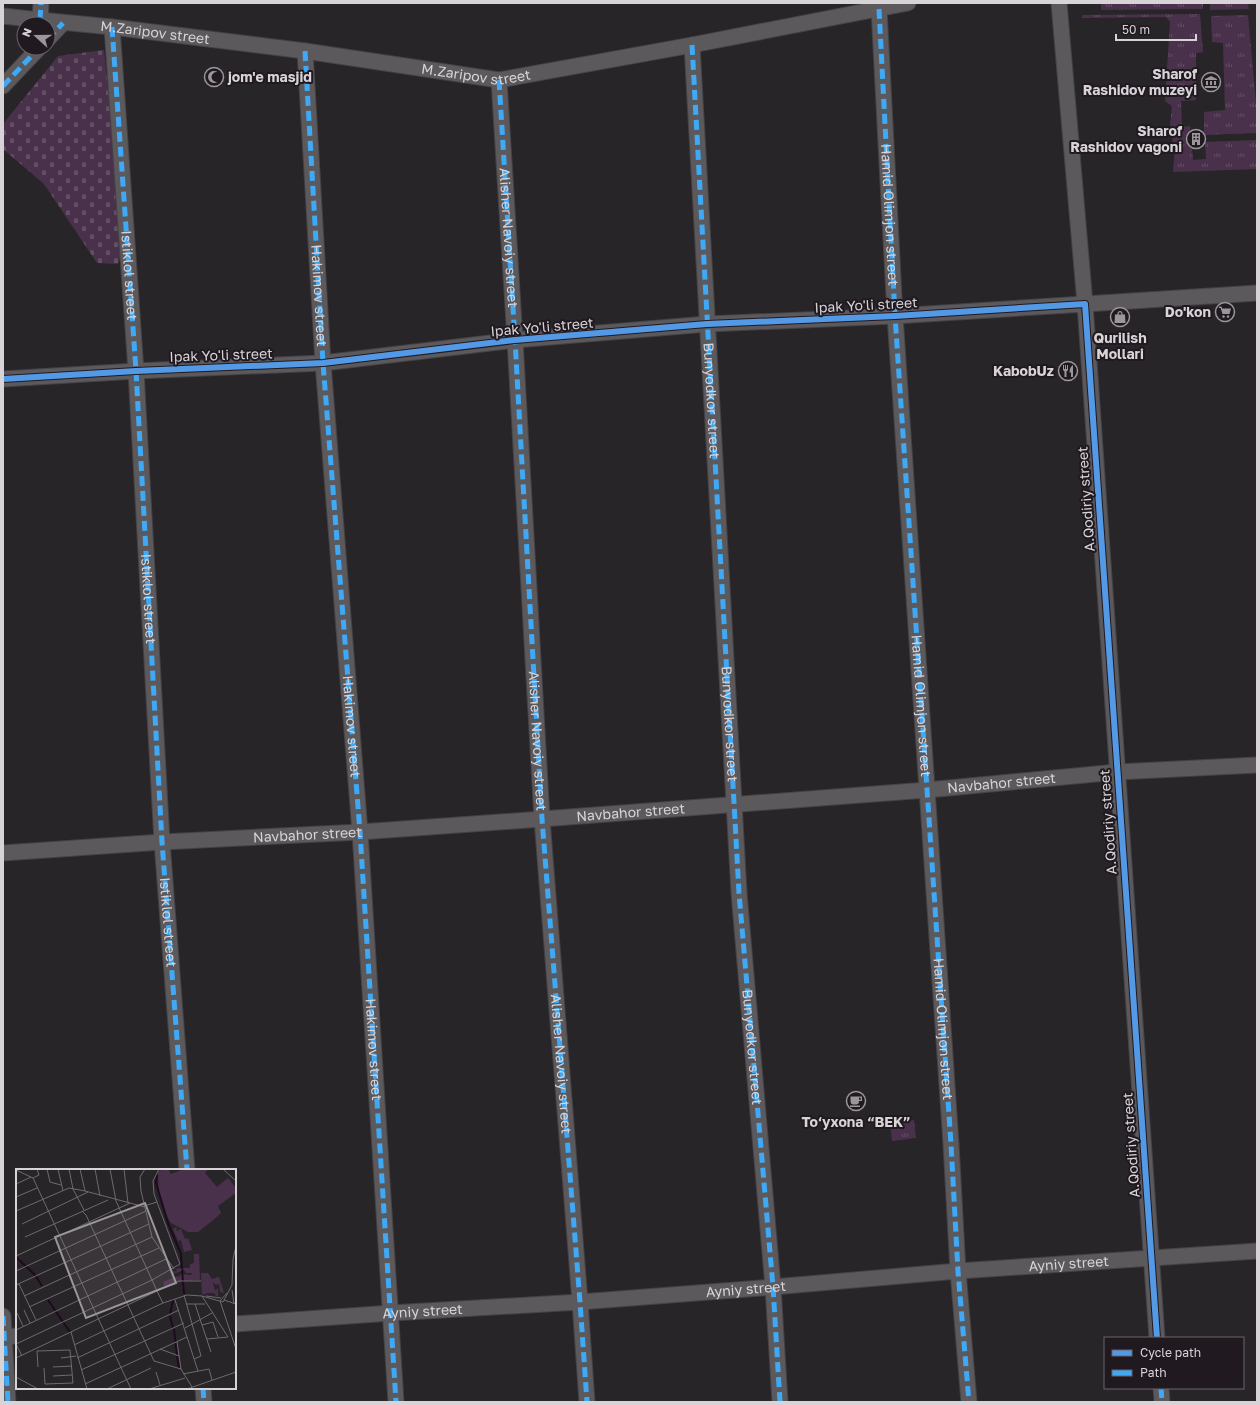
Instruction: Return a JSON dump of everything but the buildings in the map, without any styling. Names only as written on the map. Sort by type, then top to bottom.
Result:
[{"type":"street","points":[[40,16],[42,3]]},
{"type":"street","name":"M.Zaripov street","points":[[56,21],[305,50],[499,80],[692,45],[908,3]]},
{"type":"street","name":"A.Qodiriy street","points":[[1059,3],[1085,304],[1157,1337]]},
{"type":"street","name":"Hamid Olimjon street","points":[[879,9],[895,316],[950,1128],[958,1271],[969,1402]]},
{"type":"street","name":"M.Zaripov street","points":[[3,16],[16,17]]},
{"type":"street","points":[[56,30],[63,22]]},
{"type":"street","name":"Istiklol street","points":[[112,27],[136,371],[162,842],[187,1169]]},
{"type":"street","name":"Bunyodkor street","points":[[692,45],[734,805],[773,1287],[780,1402]]},
{"type":"street","name":"Hakimov street","points":[[305,50],[323,363],[360,832],[396,1402]]},
{"type":"street","points":[[3,86],[31,56]]},
{"type":"street","name":"Alisher Navoiy street","points":[[499,80],[542,819],[587,1402]]},
{"type":"street","name":"Ipak Yo'li street","points":[[3,379],[136,371],[323,363],[515,340],[707,324],[895,316],[1257,293]]},
{"type":"street","name":"Navbahor street","points":[[3,853],[162,842],[360,832],[927,790],[1117,772],[1257,765]]},
{"type":"street","name":"Ayniy street","points":[[236,1324],[580,1302],[958,1271],[1257,1250]]},
{"type":"street","points":[[3,1316],[8,1337],[8,1402]]},
{"type":"street","points":[[203,1389],[204,1402]]},
{"type":"street","points":[[1161,1389],[1162,1402]]},
{"type":"green space","points":[[1101,3],[1203,3],[1203,9],[1101,10]]},
{"type":"green space","points":[[1210,3],[1248,3],[1249,9],[1210,10]]},
{"type":"green space","points":[[1200,14],[1203,52],[1196,53],[1196,100],[1181,101],[1182,127],[1190,126],[1193,160],[1206,159],[1205,142],[1257,140],[1257,169],[1173,172],[1175,149],[1172,147],[1173,128],[1170,126],[1172,106],[1165,101],[1170,22],[1166,17],[1082,18],[1082,15]]},
{"type":"green space","points":[[1248,15],[1257,114],[1257,133],[1204,135],[1204,112],[1225,110],[1223,43],[1212,42],[1211,16]]},
{"type":"green space","points":[[104,50],[124,247],[118,264],[97,263],[44,184],[3,149],[3,124],[58,56]]},
{"type":"green space","points":[[914,1120],[916,1138],[892,1141],[890,1123]]},
{"type":"marked path","points":[[40,16],[41,3]]},
{"type":"marked path","points":[[879,9],[895,316],[951,1144],[958,1271],[969,1402]]},
{"type":"marked path","points":[[56,30],[63,23]]},
{"type":"marked path","points":[[112,27],[136,371],[162,842],[187,1169]]},
{"type":"marked path","points":[[692,45],[739,893],[773,1287],[780,1402]]},
{"type":"marked path","points":[[305,51],[323,363],[360,832],[396,1402]]},
{"type":"marked path","points":[[3,86],[31,56]]},
{"type":"marked path","points":[[499,80],[542,819],[587,1402]]},
{"type":"marked path","points":[[3,1316],[8,1402]]},
{"type":"marked path","points":[[203,1389],[204,1402]]},
{"type":"marked path","points":[[1161,1389],[1162,1402]]},
{"type":"cycle path","points":[[3,379],[136,371],[323,363],[515,340],[707,324],[895,316],[1085,304],[1157,1337]]},
{"type":"place","name":"jom'e masjid","points":[[214,77]]},
{"type":"place","name":"Sharof Rashidov muzeyi","points":[[1211,82]]},
{"type":"place","name":"Sharof Rashidov vagoni","points":[[1196,139]]},
{"type":"place","name":"Do'kon","points":[[1225,312]]},
{"type":"place","name":"Qurilish Mollari","points":[[1120,317]]},
{"type":"place","name":"KabobUz","points":[[1068,371]]},
{"type":"place","name":"To‘yxona “BEK”","points":[[856,1101]]}]
